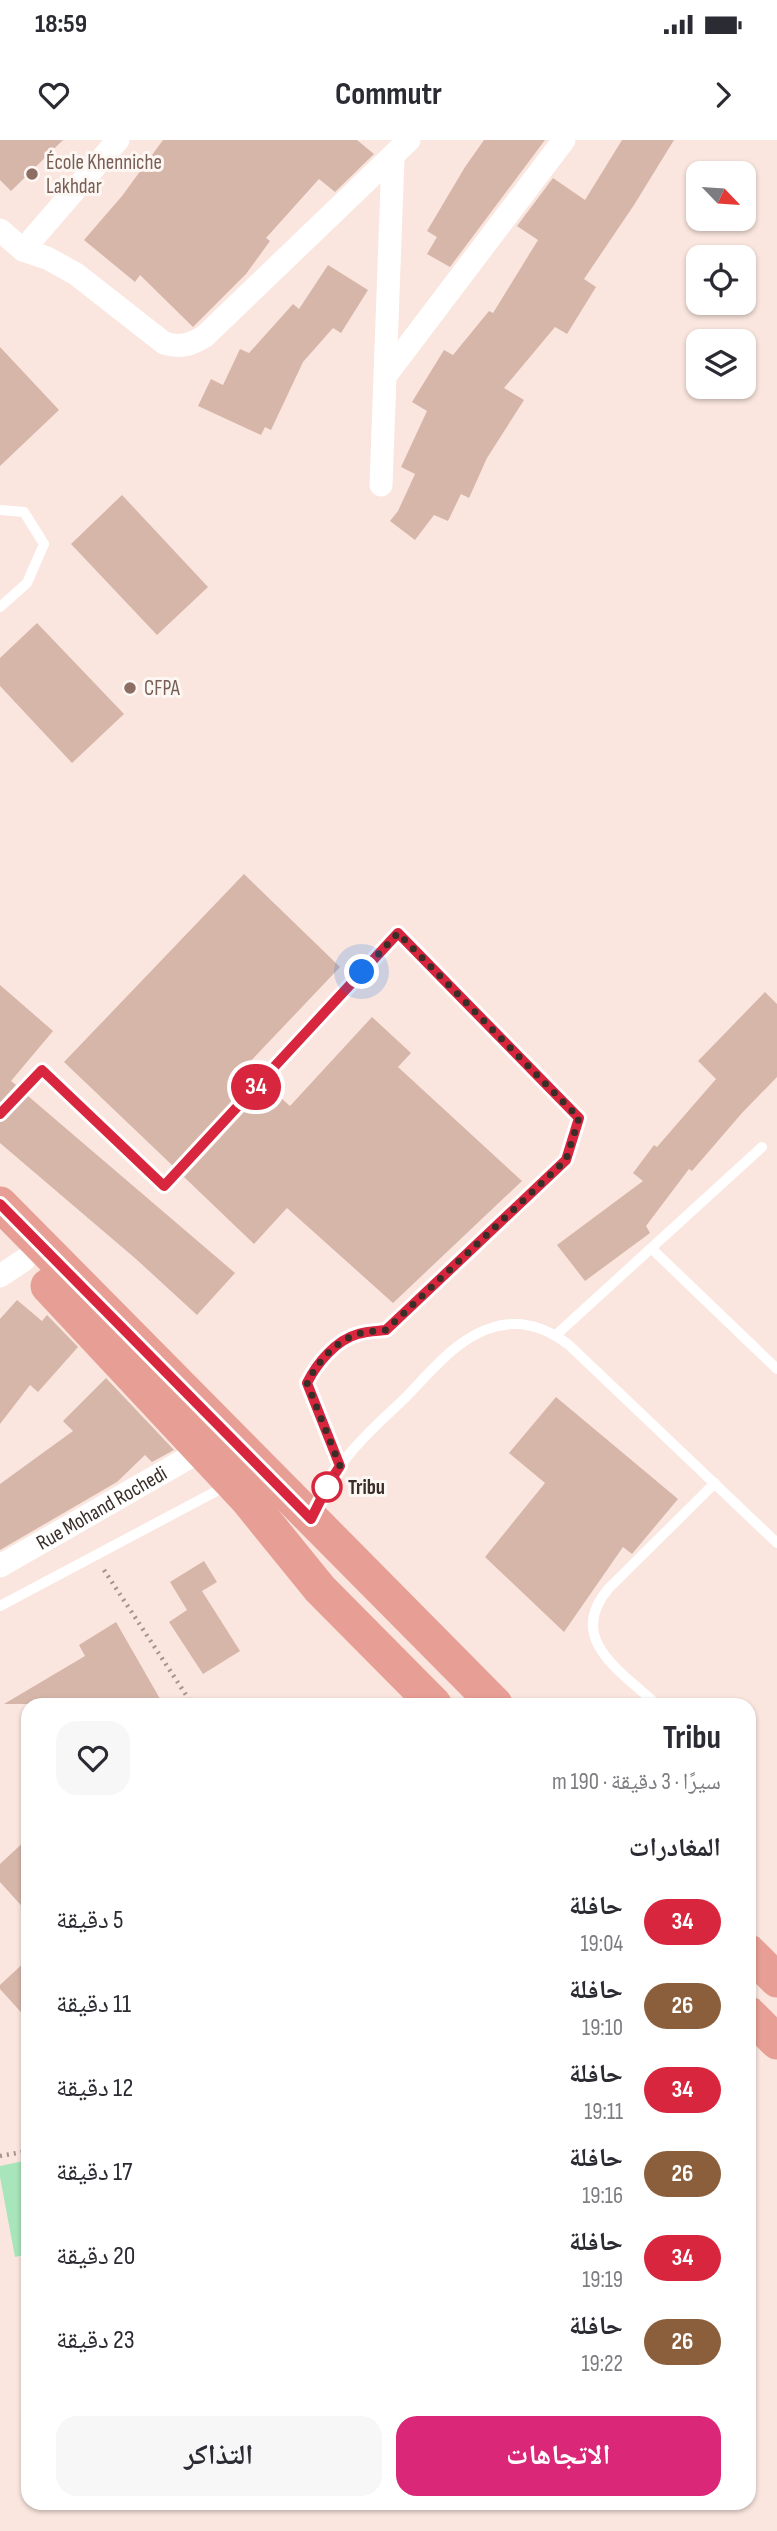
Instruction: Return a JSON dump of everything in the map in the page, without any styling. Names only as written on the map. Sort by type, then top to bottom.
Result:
[{"type":"main road","points":[[0,1204],[489,1698]]},
{"type":"main road","points":[[0,1236],[12,1268],[202,1450],[320,1589],[429,1698]]},
{"type":"main road","points":[[756,1959],[777,1980]]},
{"type":"main road","points":[[756,2021],[777,2042]]},
{"type":"street","points":[[23,250],[118,140]]},
{"type":"street","points":[[0,230],[23,250],[76,274],[164,343],[174,346],[191,345],[205,336],[393,158],[408,140]]},
{"type":"street","points":[[386,375],[564,140]]},
{"type":"street","points":[[381,485],[393,158]]},
{"type":"street","name":"Rue Mohand Rochedi","points":[[0,1566],[202,1450]]},
{"type":"lane","points":[[0,510],[24,512],[44,544],[27,583],[0,607]]},
{"type":"lane","points":[[0,1114],[42,1070],[164,1186],[398,933],[579,1118],[566,1160],[386,1330],[357,1334],[344,1340],[316,1366],[307,1383],[340,1466]]},
{"type":"lane","points":[[556,1335],[762,1147]]},
{"type":"lane","points":[[652,1249],[777,1369]]},
{"type":"lane","points":[[311,1519],[329,1483],[359,1442],[452,1351],[493,1327],[514,1324],[536,1326],[556,1335],[777,1544]]},
{"type":"lane","points":[[0,1606],[232,1483]]},
{"type":"lane","points":[[650,1698],[598,1647],[592,1632],[592,1616],[598,1600],[609,1588],[715,1483]]},
{"type":"path","points":[[95,1557],[188,1698]]},
{"type":"path","points":[[0,2156],[21,2152]]},
{"type":"green space","points":[[21,2162],[21,2256],[15,2257],[0,2177],[0,2166]]},
{"type":"building","points":[[0,140],[63,140],[11,191],[0,180]]},
{"type":"building","points":[[163,140],[357,140],[374,154],[335,192],[319,179],[266,238],[270,241],[246,274],[193,327],[140,275],[135,282],[84,240],[122,196]]},
{"type":"building","points":[[484,140],[545,140],[450,267],[427,254],[437,237],[427,231]]},
{"type":"building","points":[[622,140],[674,140],[584,279],[596,287],[567,334],[555,327],[504,388],[524,400],[487,458],[469,498],[461,494],[448,521],[434,515],[415,540],[390,521],[398,511],[415,474],[401,467],[427,411],[412,402],[444,350],[453,355],[489,311],[493,313],[538,240],[517,226],[553,178],[585,200]]},
{"type":"building","points":[[328,265],[368,290],[341,333],[333,328],[303,362],[271,430],[265,427],[261,435],[198,406],[211,379],[223,385],[240,349],[249,353],[293,304],[299,309]]},
{"type":"building","points":[[0,347],[59,410],[0,466]]},
{"type":"building","points":[[122,495],[208,587],[157,635],[71,544]]},
{"type":"building","points":[[37,623],[124,714],[72,763],[0,686],[0,658]]},
{"type":"building","points":[[244,874],[340,967],[246,1066],[256,1076],[173,1166],[64,1062]]},
{"type":"building","points":[[0,985],[53,1031],[11,1081],[16,1085],[0,1103]]},
{"type":"building","points":[[765,992],[777,1004],[777,1077],[692,1171],[689,1169],[646,1226],[650,1233],[585,1281],[557,1245],[643,1181],[633,1173],[654,1145],[657,1147],[716,1079],[698,1061]]},
{"type":"building","points":[[372,1017],[411,1053],[398,1067],[522,1181],[393,1303],[287,1208],[254,1244],[184,1177],[268,1086],[290,1106]]},
{"type":"building","points":[[28,1096],[235,1273],[197,1315],[0,1143],[0,1122]]},
{"type":"building","points":[[17,1300],[42,1321],[47,1315],[78,1347],[38,1392],[30,1385],[0,1424],[0,1319]]},
{"type":"building","points":[[106,1378],[174,1450],[152,1462],[145,1455],[117,1482],[0,1550],[0,1484],[73,1431],[63,1421]]},
{"type":"building","points":[[556,1397],[678,1499],[632,1554],[623,1547],[564,1632],[485,1557],[545,1483],[509,1453]]},
{"type":"building","points":[[204,1561],[217,1582],[202,1591],[240,1651],[203,1674],[169,1622],[187,1610],[170,1582]]},
{"type":"building","points":[[116,1622],[160,1698],[21,1698],[21,1704],[4,1704],[85,1656],[79,1645]]},
{"type":"building","points":[[21,1844],[21,1905],[0,1882],[0,1864]]},
{"type":"building","points":[[21,1966],[21,2012],[0,1989],[0,1985]]},
{"type":"bus line","name":"34","points":[[0,1114],[42,1070],[164,1186],[398,933],[579,1118],[566,1160],[386,1330],[357,1334],[344,1340],[316,1366],[307,1383],[327,1439],[340,1466],[319,1500],[311,1519],[0,1204]]},
{"type":"place","name":"École Khenniche Lakhdar","points":[[32,174]]},
{"type":"place","name":"CFPA","points":[[130,688]]},
{"type":"place","name":"Tribu","points":[[327,1487]]},
{"type":"route","points":[[327,1487],[340,1466],[327,1439],[307,1383],[316,1366],[344,1340],[357,1334],[386,1330],[566,1160],[579,1118],[398,933],[362,972]]}]
